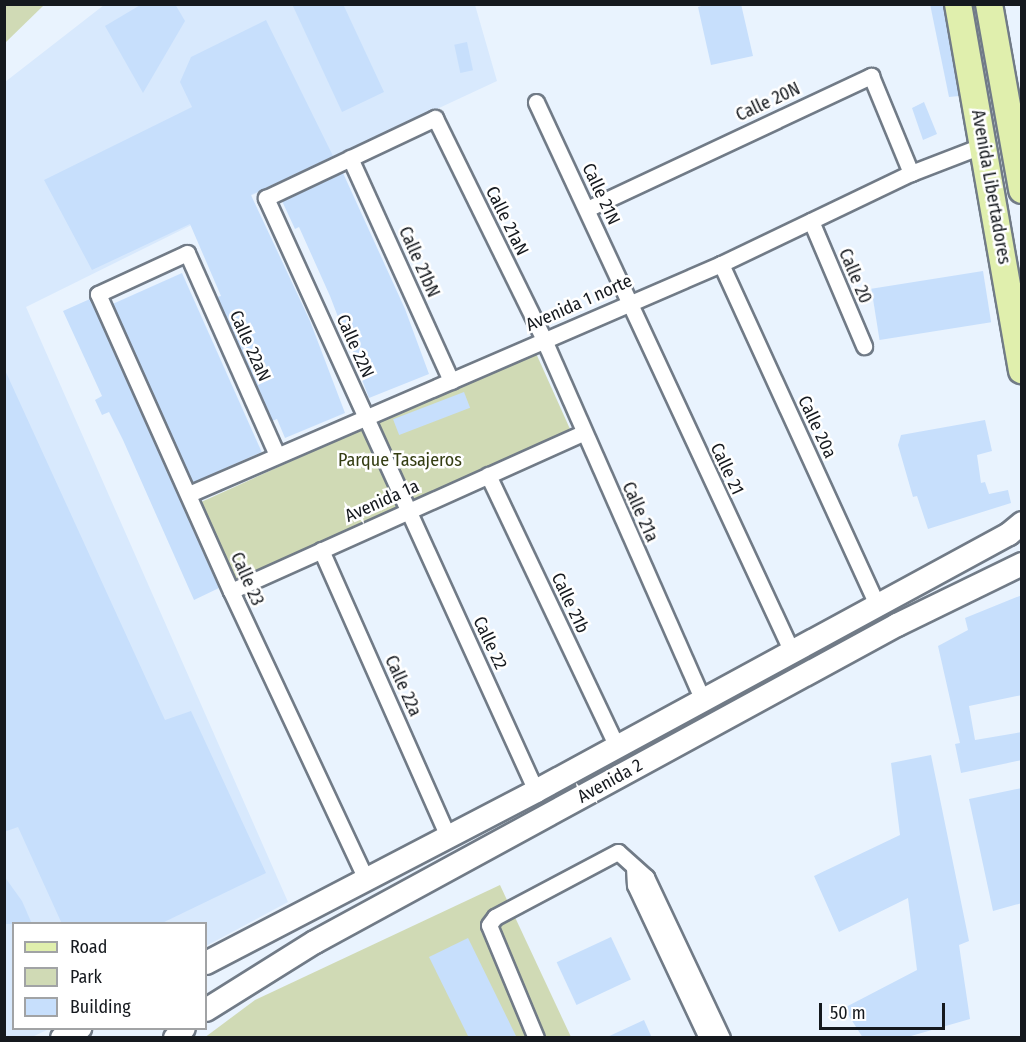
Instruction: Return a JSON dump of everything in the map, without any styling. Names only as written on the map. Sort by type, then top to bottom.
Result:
[{"type":"main road","name":"Avenida Libertadores","points":[[958,4],[1022,370]]},
{"type":"main road","name":"Avenida Libertadores","points":[[989,4],[1022,190]]},
{"type":"street","name":"Calle 20N","points":[[587,209],[871,76],[911,173]]},
{"type":"street","name":"Calle 21N","points":[[536,102],[587,209],[627,303]]},
{"type":"street","name":"Calle 21aN","points":[[350,158],[435,118],[544,340]]},
{"type":"street","name":"Avenida 1 norte","points":[[189,494],[721,264],[911,173],[984,145]]},
{"type":"street","name":"Calle 22N","points":[[350,158],[266,198],[408,511]]},
{"type":"street","name":"Calle 21bN","points":[[350,158],[451,381]]},
{"type":"street","name":"Calle 20","points":[[811,221],[864,346]]},
{"type":"street","name":"Calle 23","points":[[187,253],[98,294],[231,591],[365,877]]},
{"type":"street","name":"Calle 22aN","points":[[187,253],[277,455]]},
{"type":"street","name":"Calle 20a","points":[[721,264],[877,605]]},
{"type":"street","name":"Calle 21","points":[[627,303],[792,652]]},
{"type":"street","name":"Calle 21a","points":[[544,340],[702,699]]},
{"type":"street","name":"Avenida 1a","points":[[231,591],[583,433]]},
{"type":"street","name":"Calle 21b","points":[[488,475],[617,747]]},
{"type":"street","name":"Calle 22","points":[[408,511],[536,791]]},
{"type":"street","name":"Avenida 2","points":[[207,962],[365,877],[536,791],[1009,534],[1022,523]]},
{"type":"street","name":"Calle 22a","points":[[321,550],[448,837]]},
{"type":"street","name":"Avenida 2","points":[[207,1009],[335,931],[887,630],[1022,564]]},
{"type":"street","points":[[536,1038],[489,925],[495,917],[610,854],[618,852],[646,877],[722,1038]]},
{"type":"street","points":[[634,867],[635,885],[707,1038]]},
{"type":"street","points":[[62,1038],[78,1030]]},
{"type":"shaded area","points":[[104,5],[475,5],[497,81],[248,197],[26,307],[288,902],[207,945],[207,922],[12,922],[12,1030],[47,1030],[32,1037],[5,1038],[5,82]]},
{"type":"green space","points":[[5,4],[44,4],[44,5],[5,43]]},
{"type":"green space","name":"Parque Tasajeros","points":[[535,351],[570,429],[567,435],[234,581],[199,503]]},
{"type":"green space","points":[[500,885],[571,1037],[204,1038],[255,1000]]},
{"type":"building","points":[[142,4],[175,4],[185,21],[143,93],[105,26]]},
{"type":"building","points":[[292,4],[343,4],[384,92],[342,112]]},
{"type":"building","points":[[708,4],[741,4],[753,56],[711,65],[698,7]]},
{"type":"building","points":[[930,4],[943,4],[959,96],[949,97]]},
{"type":"building","points":[[266,20],[333,156],[251,195],[310,321],[345,413],[285,438],[277,419],[272,421],[217,297],[221,296],[190,224],[92,270],[44,180],[192,107],[180,82],[191,57]]},
{"type":"building","points":[[467,42],[473,70],[460,73],[454,45]]},
{"type":"building","points":[[924,102],[937,134],[923,140],[912,108]]},
{"type":"building","points":[[343,173],[405,309],[429,374],[369,398],[330,296],[299,227],[295,229],[282,201]]},
{"type":"building","points":[[983,271],[991,322],[880,340],[871,289]]},
{"type":"building","points":[[182,273],[262,452],[192,483],[113,304]]},
{"type":"building","points":[[90,299],[219,588],[194,600],[123,440],[109,412],[102,415],[95,400],[102,396],[63,311]]},
{"type":"building","points":[[4,368],[165,720],[191,711],[266,873],[164,922],[61,922],[18,827],[4,832]]},
{"type":"building","points":[[464,392],[470,408],[399,435],[393,419]]},
{"type":"building","points":[[985,420],[992,451],[977,455],[981,483],[985,482],[989,494],[1008,490],[1011,503],[928,529],[917,496],[913,497],[898,445],[901,435]]},
{"type":"building","points":[[1022,595],[1022,695],[969,706],[975,740],[1022,732],[1022,760],[961,773],[955,744],[960,743],[938,646],[968,630],[965,618]]},
{"type":"building","points":[[931,755],[969,941],[959,945],[970,1019],[904,1038],[863,1038],[844,1008],[917,970],[908,898],[839,932],[814,876],[900,835],[891,763]]},
{"type":"building","points":[[1022,788],[1022,903],[993,911],[969,799]]},
{"type":"building","points":[[4,876],[22,901],[31,922],[4,924]]},
{"type":"building","points":[[611,937],[631,980],[576,1005],[557,962]]},
{"type":"building","points":[[468,938],[517,1038],[469,1038],[429,957]]},
{"type":"building","points":[[644,1020],[652,1038],[605,1038]]}]
